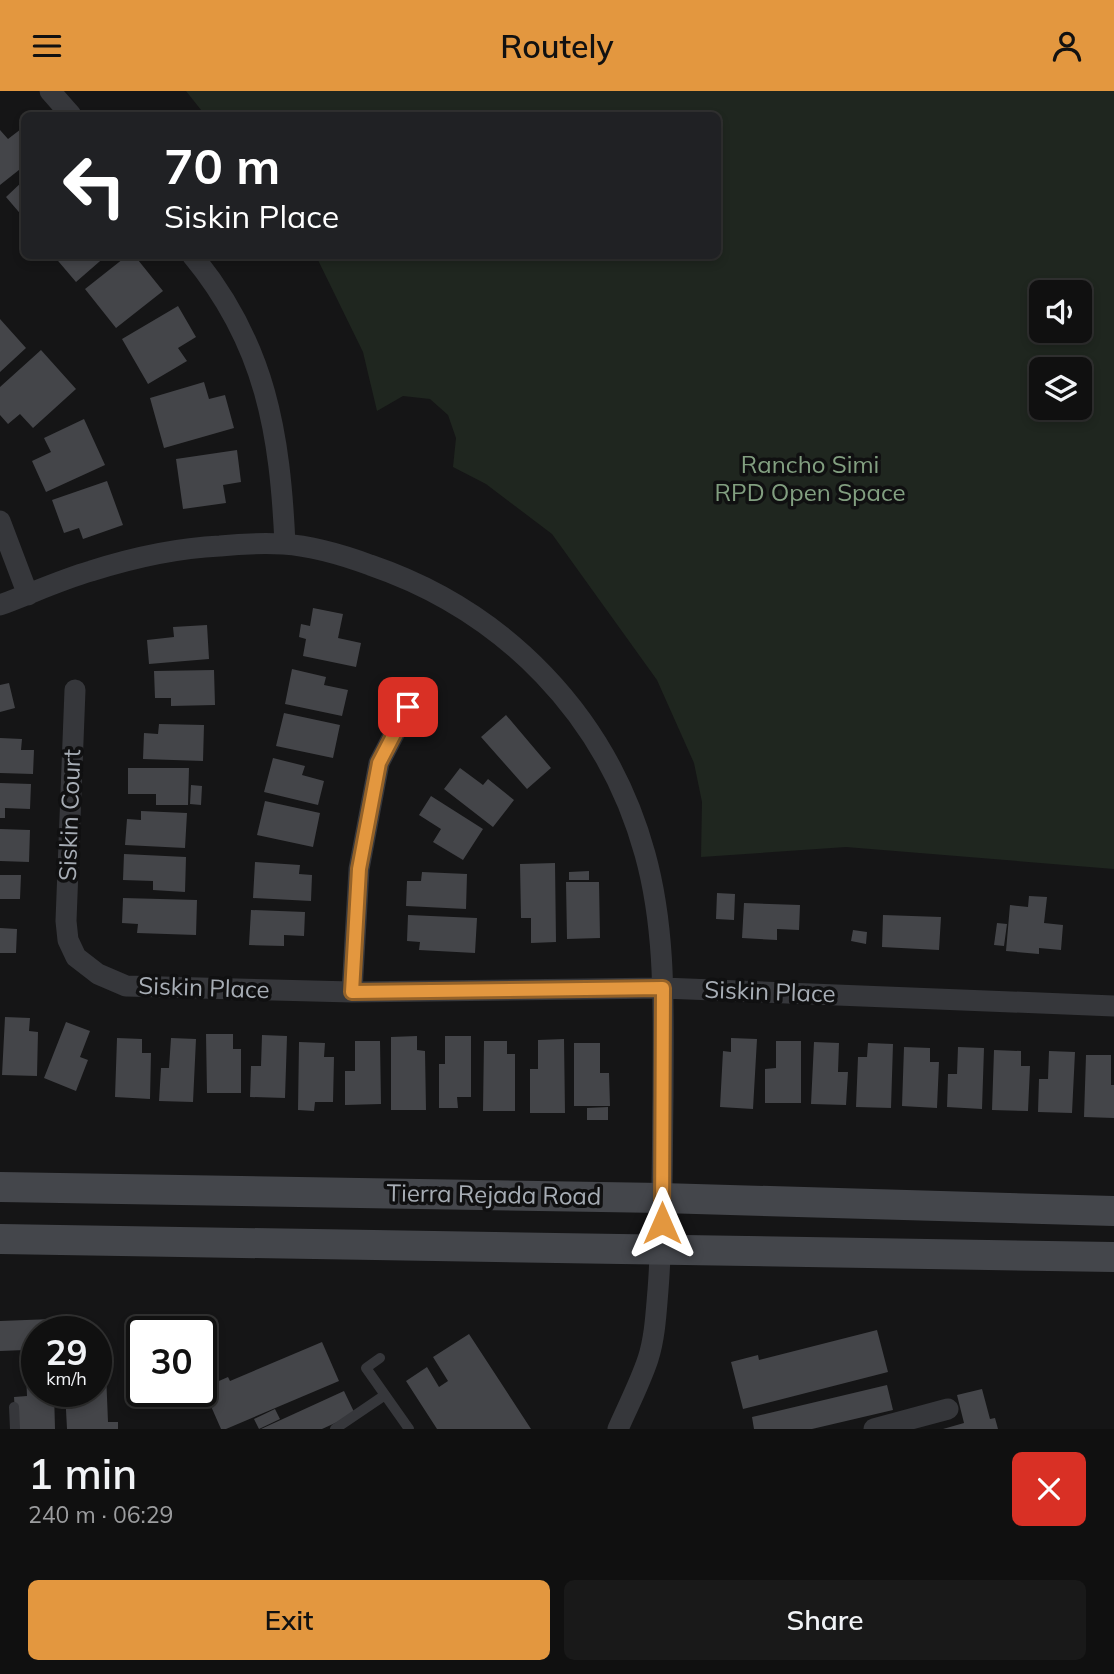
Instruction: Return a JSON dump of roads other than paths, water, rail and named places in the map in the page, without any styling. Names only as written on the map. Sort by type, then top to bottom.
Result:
[{"type":"main road","name":"Tierra Rejada Road","points":[[0,1187],[662,1198],[1114,1211]]},
{"type":"main road","name":"Tierra Rejada Road","points":[[0,1239],[1114,1257]]},
{"type":"street","points":[[50,91],[68,112]]},
{"type":"street","points":[[195,259],[229,308],[255,361],[271,412],[282,484],[285,544]]},
{"type":"street","points":[[0,521],[28,595]]},
{"type":"street","points":[[0,605],[90,571],[154,555],[219,545],[285,544],[347,557],[407,577],[463,607],[513,645],[558,689],[595,740],[625,796],[646,855],[657,917],[663,988],[661,1248],[654,1332],[648,1358],[618,1429]]},
{"type":"street","name":"Siskin Court","points":[[68,940],[66,921],[75,690]]},
{"type":"street","points":[[352,992],[359,869],[379,763],[408,707]]},
{"type":"street","name":"Siskin Place","points":[[68,940],[76,957],[90,969],[126,986],[352,992],[663,988],[1114,1006]]},
{"type":"street","points":[[874,1429],[948,1409]]},
{"type":"lane","points":[[380,1358],[366,1369],[409,1429]]},
{"type":"lane","points":[[335,1429],[385,1395]]},
{"type":"lane","points":[[14,1407],[15,1429]]},
{"type":"park label","name":"Rancho Simi RPD Open Space","points":[[810,479]]}]
